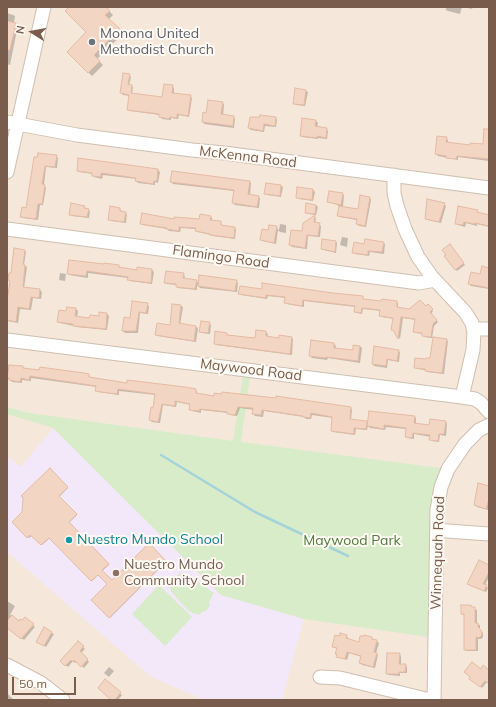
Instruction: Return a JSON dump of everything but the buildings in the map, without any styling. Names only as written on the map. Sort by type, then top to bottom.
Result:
[{"type":"street","points":[[7,172],[12,123],[44,7]]},
{"type":"street","name":"McKenna Road","points":[[12,123],[77,135],[489,188]]},
{"type":"street","points":[[394,175],[394,193],[401,219],[418,257],[435,280],[470,319],[473,329],[473,350],[462,397]]},
{"type":"street","name":"Flamingo Road","points":[[7,229],[419,283],[435,280]]},
{"type":"street","points":[[473,329],[489,329]]},
{"type":"street","name":"Maywood Road","points":[[7,340],[462,397],[475,399],[489,412]]},
{"type":"street","name":"Winnequah Road","points":[[434,700],[437,510],[441,488],[448,469],[465,444],[480,430],[489,425]]},
{"type":"street","points":[[437,529],[447,532],[489,534]]},
{"type":"street","points":[[7,665],[41,683],[55,698]]},
{"type":"street","points":[[320,677],[340,678],[430,700]]},
{"type":"shaded area","points":[[7,7],[489,7],[489,700],[7,700]]},
{"type":"shaded area","name":"Nuestro Mundo Community School","points":[[53,428],[221,595],[304,619],[282,700],[204,700],[150,676],[7,552],[7,456],[21,467]]},
{"type":"green space","name":"Maywood Park","points":[[244,369],[251,370],[241,442],[448,469],[441,487],[435,638],[304,619],[221,595],[53,428],[7,414],[7,407],[29,413],[233,441]]},
{"type":"green space","points":[[181,573],[185,573],[214,593],[209,602],[210,605],[206,611],[199,615],[190,612],[170,590],[172,579]]},
{"type":"green space","points":[[159,585],[192,617],[165,646],[132,614]]},
{"type":"waterway","points":[[161,455],[255,512],[348,556]]},
{"type":"place","name":"Monona United Methodist Church","points":[[92,42]]},
{"type":"place","name":"Nuestro Mundo School","points":[[69,540]]},
{"type":"place","name":"Nuestro Mundo Community School","points":[[116,573]]}]
